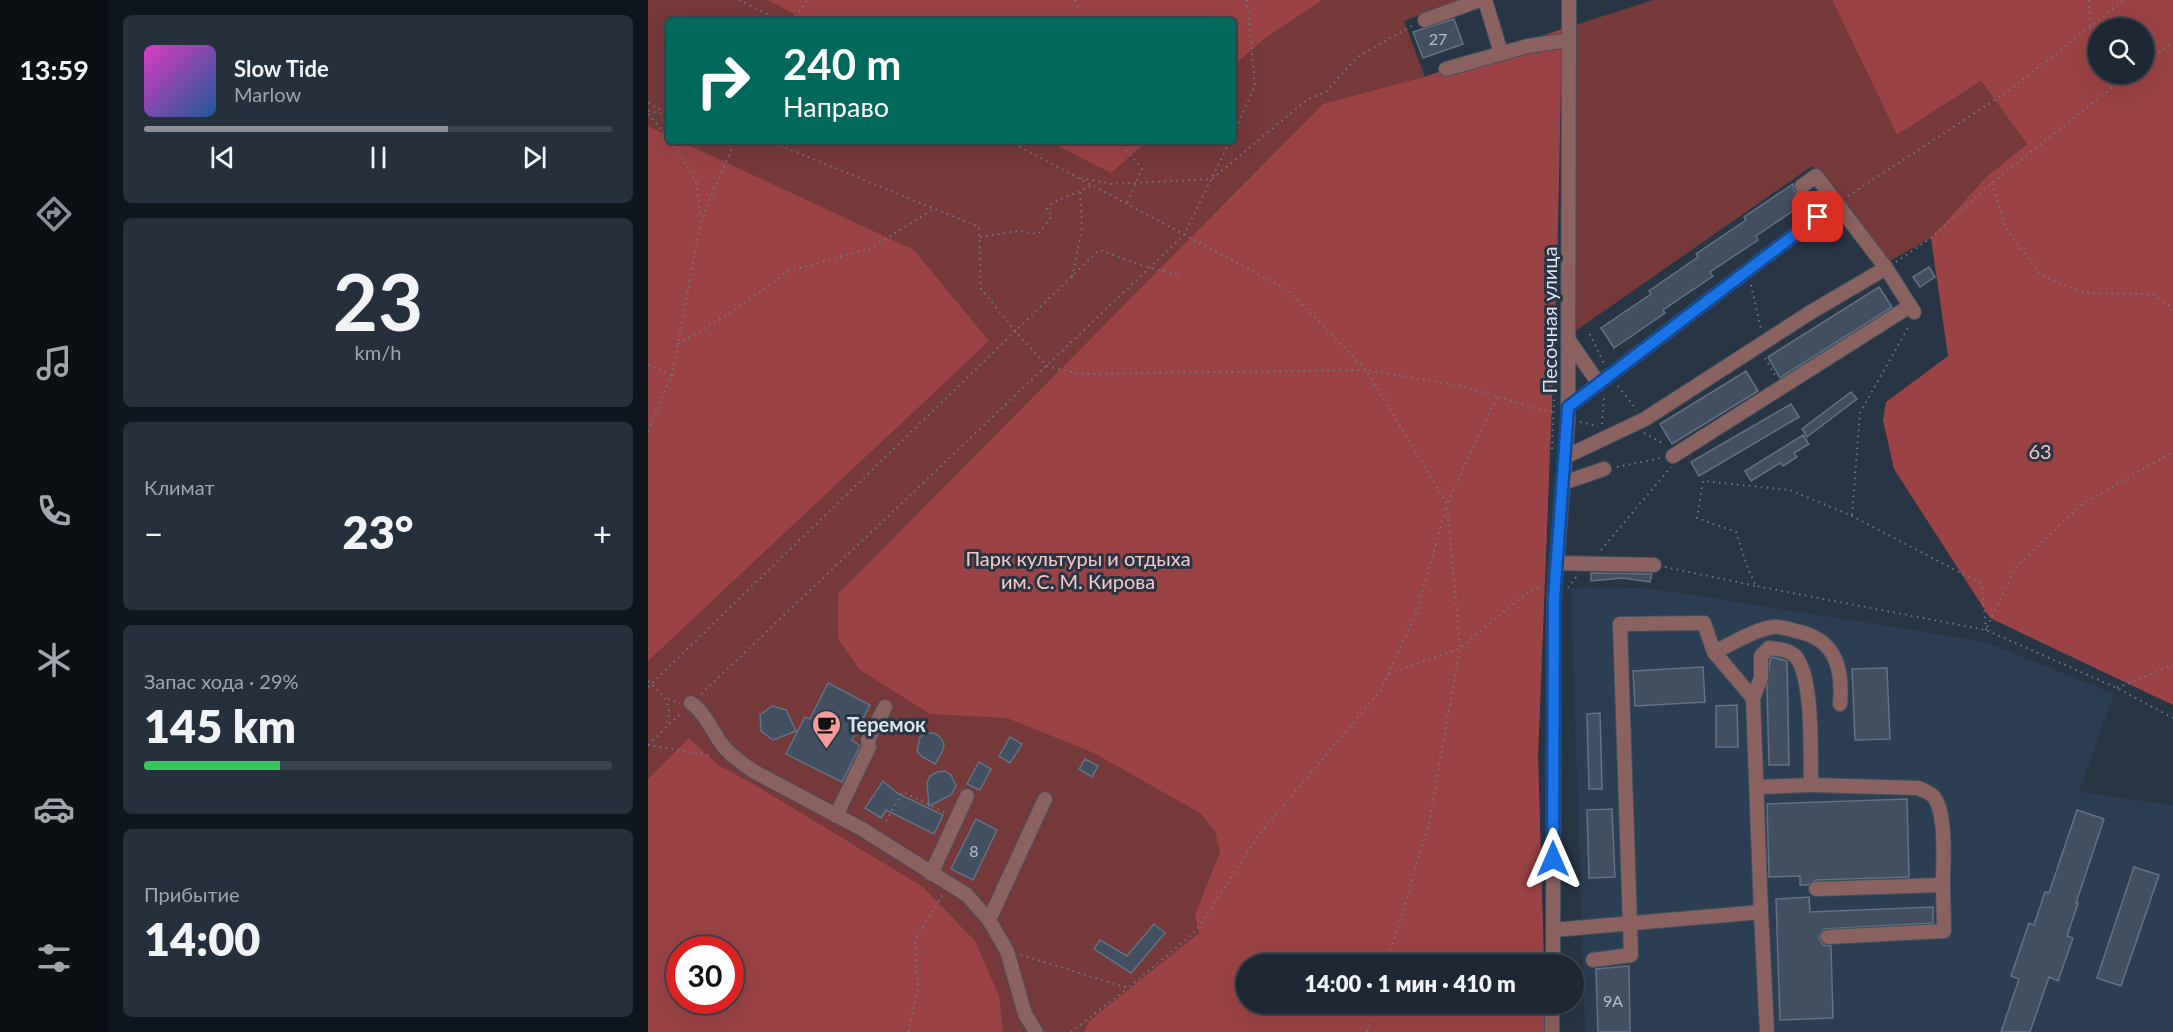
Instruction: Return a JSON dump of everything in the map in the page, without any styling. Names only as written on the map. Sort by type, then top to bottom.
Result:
[{"type":"street","points":[[1425,20],[1480,0]]},
{"type":"street","points":[[1485,0],[1501,53]]},
{"type":"street","name":"Песочная улица","points":[[1553,954],[1554,599],[1568,407],[1569,0]]},
{"type":"street","points":[[1446,69],[1528,46],[1569,40]]},
{"type":"street","points":[[1675,458],[1913,310],[1886,268],[1816,176],[1802,186]]},
{"type":"street","points":[[1568,407],[1818,217]]},
{"type":"street","points":[[1565,458],[1645,419],[1811,312],[1886,268]]},
{"type":"street","points":[[1568,339],[1605,380]]},
{"type":"street","points":[[1563,483],[1604,470]]},
{"type":"street","points":[[1557,563],[1654,565]]},
{"type":"street","points":[[1593,960],[1631,955],[1620,624],[1704,623],[1714,652],[1753,698]]},
{"type":"street","points":[[1714,652],[1775,626],[1804,632],[1825,644],[1836,658],[1842,682],[1840,704]]},
{"type":"street","points":[[1749,636],[1760,646],[1761,656],[1761,678],[1753,698],[1767,1032]]},
{"type":"street","points":[[1761,656],[1769,648],[1782,649],[1794,655],[1801,667],[1808,689],[1811,785]]},
{"type":"street","points":[[691,703],[724,748],[737,760],[836,816],[967,895],[989,920],[1007,951],[1025,1014],[1036,1032]]},
{"type":"street","points":[[836,816],[869,747],[868,740],[885,707]]},
{"type":"street","points":[[1757,787],[1811,785],[1918,788],[1933,795],[1940,808],[1944,854],[1944,931],[1828,937]]},
{"type":"street","points":[[931,874],[968,796]]},
{"type":"street","points":[[989,920],[1045,799]]},
{"type":"street","points":[[1816,889],[1943,885]]},
{"type":"street","points":[[1553,930],[1761,912]]},
{"type":"street","points":[[1552,1014],[1552,1032]]},
{"type":"path","points":[[739,0],[775,18]]},
{"type":"path","points":[[793,18],[808,0]]},
{"type":"path","points":[[1075,0],[1083,18]]},
{"type":"path","points":[[1236,127],[1255,86],[1247,0]]},
{"type":"path","points":[[2089,0],[2090,18]]},
{"type":"path","points":[[2100,18],[2124,0]]},
{"type":"path","points":[[1078,177],[1112,184],[1212,179],[1308,99],[1326,92],[1356,58],[1395,34],[1425,20]]},
{"type":"path","points":[[1837,204],[2007,92],[2088,28]]},
{"type":"path","points":[[2154,56],[2173,42]]},
{"type":"path","points":[[1886,268],[1931,238],[1992,183],[2116,84]]},
{"type":"path","points":[[648,104],[666,113]]},
{"type":"path","points":[[648,113],[666,115]]},
{"type":"path","points":[[648,113],[666,135]]},
{"type":"path","points":[[672,144],[696,182],[701,220]]},
{"type":"path","points":[[648,431],[672,375],[701,220],[734,144]]},
{"type":"path","points":[[776,144],[979,227],[981,289],[1047,366],[1079,374],[1366,370],[1467,387],[1552,413],[1568,407]]},
{"type":"path","points":[[1015,144],[1288,290],[1366,370],[1447,504],[1460,648],[1429,823],[1390,954]]},
{"type":"path","points":[[1123,144],[1142,169],[1127,203]]},
{"type":"path","points":[[648,745],[1184,235],[1229,144]]},
{"type":"path","points":[[1992,183],[2005,227],[2042,276],[2085,293],[2153,294],[2173,309]]},
{"type":"path","points":[[980,237],[1018,231],[1038,234],[1052,216],[1047,209],[1052,203],[1093,185]]},
{"type":"path","points":[[1072,277],[1082,228],[1080,191]]},
{"type":"path","points":[[678,344],[733,311],[789,271],[871,248],[935,208]]},
{"type":"path","points":[[663,730],[670,716],[667,699],[649,684],[1099,250],[1150,268],[1178,274]]},
{"type":"path","points":[[1852,516],[1860,413],[1913,310]]},
{"type":"path","points":[[1590,334],[1605,380],[1601,441]]},
{"type":"path","points":[[648,365],[672,375]]},
{"type":"path","points":[[1605,380],[1645,419]]},
{"type":"path","points":[[1071,1032],[1196,931],[1261,832],[1381,690],[1417,611],[1447,504],[1497,396]]},
{"type":"path","points":[[1986,630],[2016,567],[2082,504],[2173,452]]},
{"type":"path","points":[[1604,470],[1675,458]]},
{"type":"path","points":[[1554,599],[1565,592],[1583,567],[1589,564],[1675,458]]},
{"type":"path","points":[[1756,586],[1748,569],[1737,532],[1697,518],[1703,481],[1790,490],[1852,516],[1982,584],[1986,630]]},
{"type":"path","points":[[1654,565],[1986,630],[2117,688],[2173,718]]},
{"type":"path","points":[[1388,674],[1460,648],[1529,591],[1556,583],[1573,581]]},
{"type":"path","points":[[2117,688],[2173,665]]},
{"type":"path","points":[[648,745],[715,756]]},
{"type":"path","points":[[886,821],[903,792],[957,818]]},
{"type":"path","points":[[908,1032],[918,989],[915,940],[949,884]]},
{"type":"path","points":[[1007,951],[1128,988]]},
{"type":"path","points":[[1367,1032],[1372,1014]]},
{"type":"shaded area","points":[[1571,588],[1640,588],[1682,593],[1986,642],[2114,694],[2079,792],[2173,805],[2173,1032],[1585,1032]]},
{"type":"green space","name":"Парк культуры и отдыха им. С. М. Кирова","points":[[648,0],[1459,0],[1404,21],[1425,77],[1562,29],[1557,272],[1538,756],[1544,954],[1236,954],[1236,1014],[1545,1014],[1546,1032],[648,1032]]},
{"type":"green space","points":[[767,0],[1322,0],[1265,38],[1236,63],[1236,18],[802,18]]},
{"type":"green space","points":[[1653,0],[1832,0],[1897,135],[1981,81],[2027,144],[1986,177],[1931,238],[1881,266],[1812,166],[1574,332],[1572,26]]},
{"type":"green space","name":"63","points":[[1832,0],[2173,0],[2173,705],[1990,618],[1894,469],[1883,420],[1886,402],[1948,356],[1931,238],[1986,177],[2027,144],[1981,81],[1897,135]]},
{"type":"green space","points":[[1562,29],[1557,272],[1538,756],[1544,954],[1236,954],[1236,1014],[1545,1014],[1546,1032],[1084,1032],[1089,1021],[1199,933],[1195,915],[1220,852],[1215,831],[1200,813],[1094,753],[1007,718],[930,714],[860,670],[838,639],[838,594],[1323,104],[1424,77]]},
{"type":"green space","points":[[648,126],[666,135],[666,144],[686,144],[914,250],[989,341],[648,661]]},
{"type":"green space","points":[[1054,144],[1144,144],[1111,173]]},
{"type":"green space","points":[[689,738],[718,765],[923,887],[975,941],[999,996],[1003,1032],[648,1032],[648,779]]},
{"type":"building","points":[[1454,19],[1463,44],[1423,58],[1413,32]]},
{"type":"building","points":[[1793,184],[1794,191],[1802,195],[1806,202],[1756,236],[1758,240],[1710,272],[1713,276],[1663,310],[1665,313],[1614,348],[1601,328],[1651,294],[1649,291],[1698,257],[1696,254],[1746,220],[1744,217]]},
{"type":"building","points":[[1929,267],[1935,277],[1920,287],[1913,277]]},
{"type":"building","points":[[1879,287],[1892,307],[1780,378],[1768,357]]},
{"type":"building","points":[[1746,371],[1758,391],[1672,444],[1660,424]]},
{"type":"building","points":[[1851,392],[1857,399],[1807,437],[1802,429]]},
{"type":"building","points":[[1791,404],[1799,417],[1699,476],[1691,462]]},
{"type":"building","points":[[1803,435],[1809,444],[1794,453],[1797,457],[1783,466],[1780,463],[1751,481],[1745,471]]},
{"type":"building","points":[[1591,573],[1652,574],[1650,582],[1622,578],[1591,581]]},
{"type":"building","points":[[1772,657],[1787,661],[1789,765],[1769,765],[1767,686]]},
{"type":"building","points":[[1703,667],[1705,702],[1635,706],[1633,671]]},
{"type":"building","points":[[1887,668],[1890,739],[1855,740],[1852,669]]},
{"type":"building","points":[[828,683],[870,705],[852,740],[860,746],[842,782],[786,754],[805,717],[810,719]]},
{"type":"building","points":[[1737,705],[1738,747],[1716,747],[1716,706]]},
{"type":"building","points":[[772,706],[786,710],[796,731],[773,740],[761,731],[760,715]]},
{"type":"building","points":[[1600,713],[1602,789],[1589,789],[1587,714]]},
{"type":"building","points":[[926,733],[934,733],[944,744],[935,764],[917,751],[920,737]]},
{"type":"building","points":[[1010,737],[1022,744],[1010,763],[999,756]]},
{"type":"building","points":[[1085,759],[1098,766],[1092,777],[1079,769]]},
{"type":"building","points":[[979,762],[991,769],[980,790],[967,784]]},
{"type":"building","points":[[945,771],[951,775],[956,786],[951,795],[929,806],[927,783],[930,776]]},
{"type":"building","points":[[883,781],[897,793],[943,815],[934,834],[886,810],[881,818],[865,808]]},
{"type":"building","points":[[1907,799],[1909,877],[1816,880],[1808,885],[1800,885],[1800,876],[1769,877],[1767,804]]},
{"type":"building","points":[[1612,809],[1615,877],[1589,878],[1587,810]]},
{"type":"building","points":[[2077,810],[2104,819],[2067,936],[2073,938],[2058,981],[2049,977],[2030,1032],[2001,1032],[2019,979],[2011,976],[2029,923],[2034,925],[2045,892],[2049,893]]},
{"type":"building","points":[[976,819],[997,830],[973,880],[951,869]]},
{"type":"building","points":[[2134,867],[2159,875],[2121,986],[2097,978]]},
{"type":"building","points":[[1809,897],[1810,912],[1933,907],[1933,923],[1824,929],[1819,938],[1823,945],[1831,946],[1833,1018],[1780,1020],[1776,899]]},
{"type":"building","points":[[1154,924],[1165,933],[1131,973],[1094,949],[1100,940],[1127,956]]},
{"type":"building","points":[[1629,966],[1630,1032],[1598,1032],[1596,969]]},
{"type":"place","name":"Теремок","points":[[826,750]]},
{"type":"route","points":[[1553,859],[1554,599],[1568,407],[1818,217]]}]
